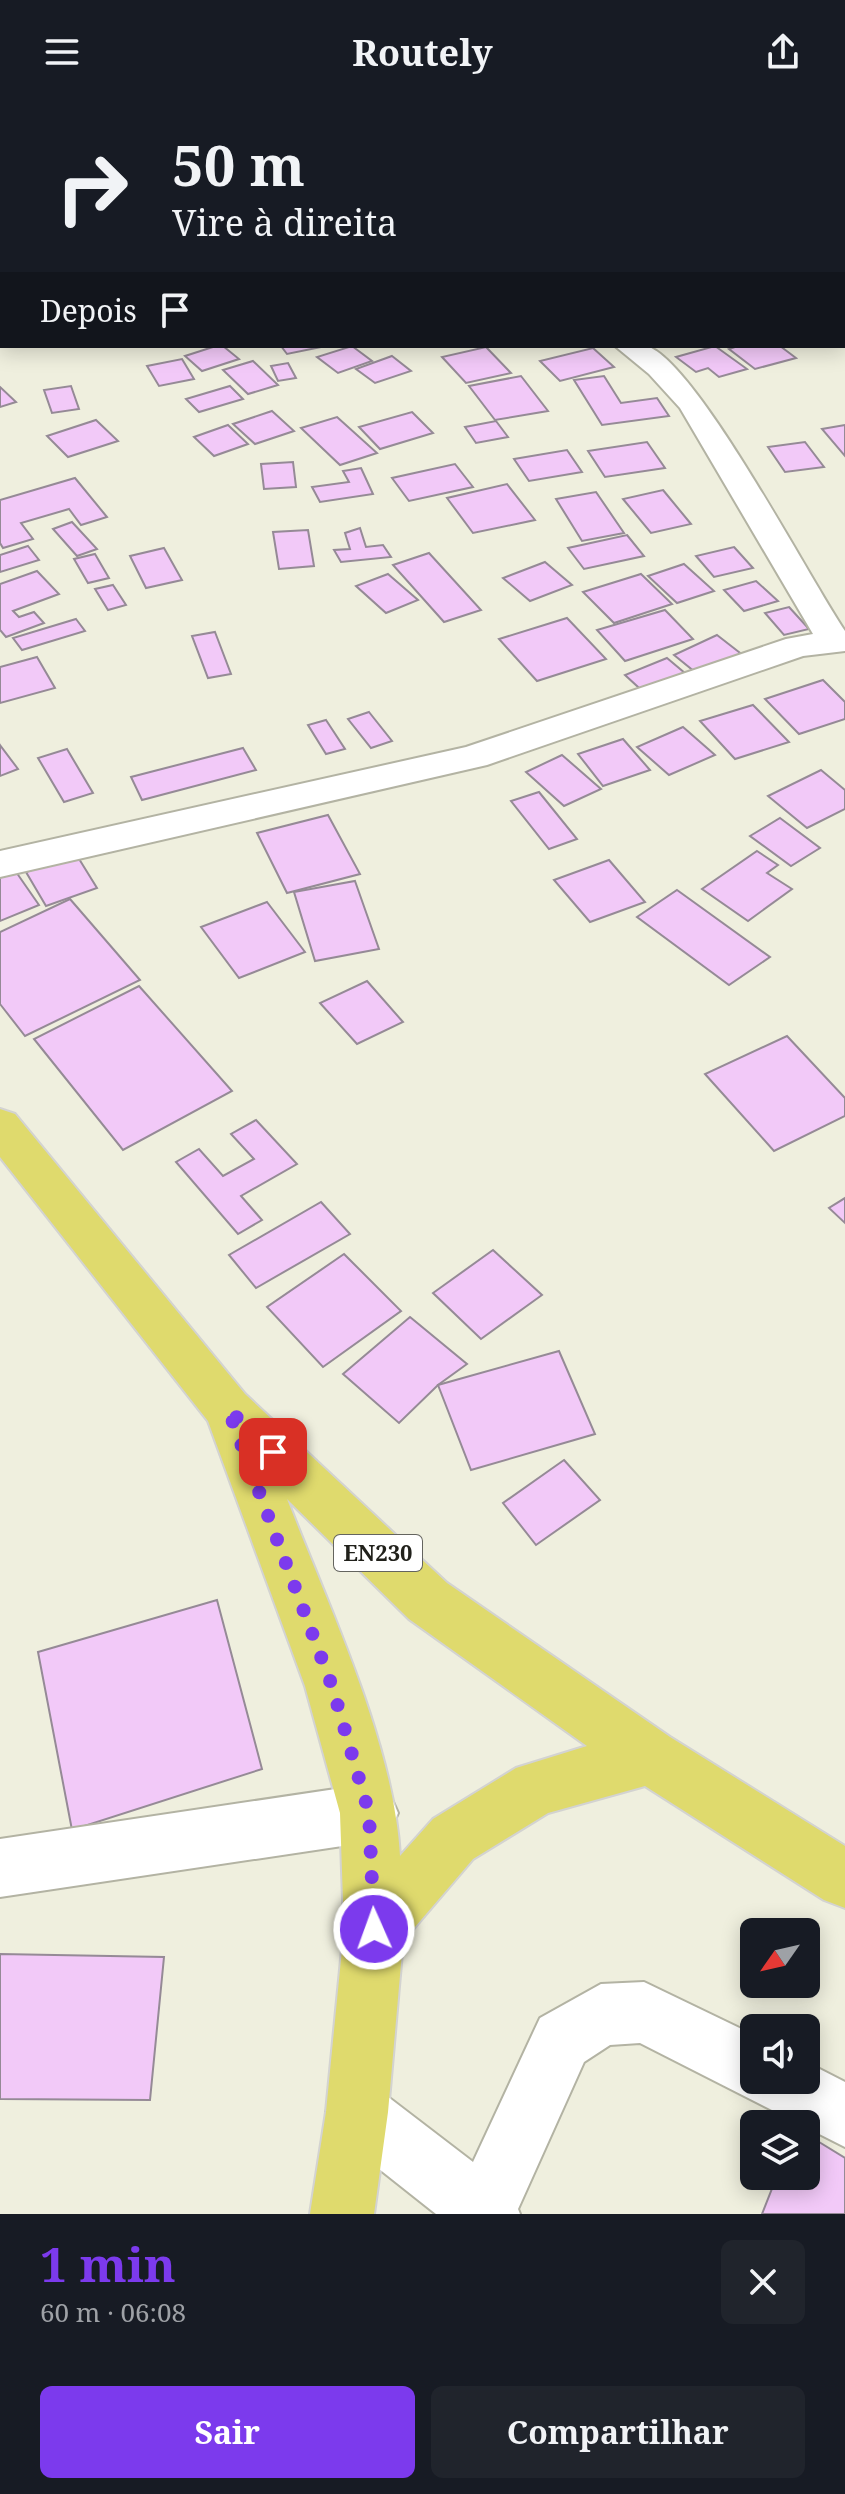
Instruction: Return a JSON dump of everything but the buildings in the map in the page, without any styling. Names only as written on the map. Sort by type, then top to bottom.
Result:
[{"type":"main road","name":"EN230","points":[[0,1126],[228,1409],[428,1601],[650,1757],[845,1879]]},
{"type":"main road","points":[[228,1409],[332,1686],[369,1813],[374,1929],[357,2112],[342,2214]]},
{"type":"main road","points":[[374,1929],[453,1839],[536,1788],[650,1757]]},
{"type":"street","points":[[0,864],[474,757],[798,646],[840,641],[692,404],[659,368],[632,348]]},
{"type":"street","points":[[0,1868],[369,1813]]},
{"type":"street","points":[[357,2112],[484,2213],[562,2040],[601,2015],[644,2012],[740,2061]]},
{"type":"street","points":[[804,2094],[845,2115]]},
{"type":"route","points":[[273,1452],[228,1409],[332,1686],[369,1813],[374,1929]]}]
